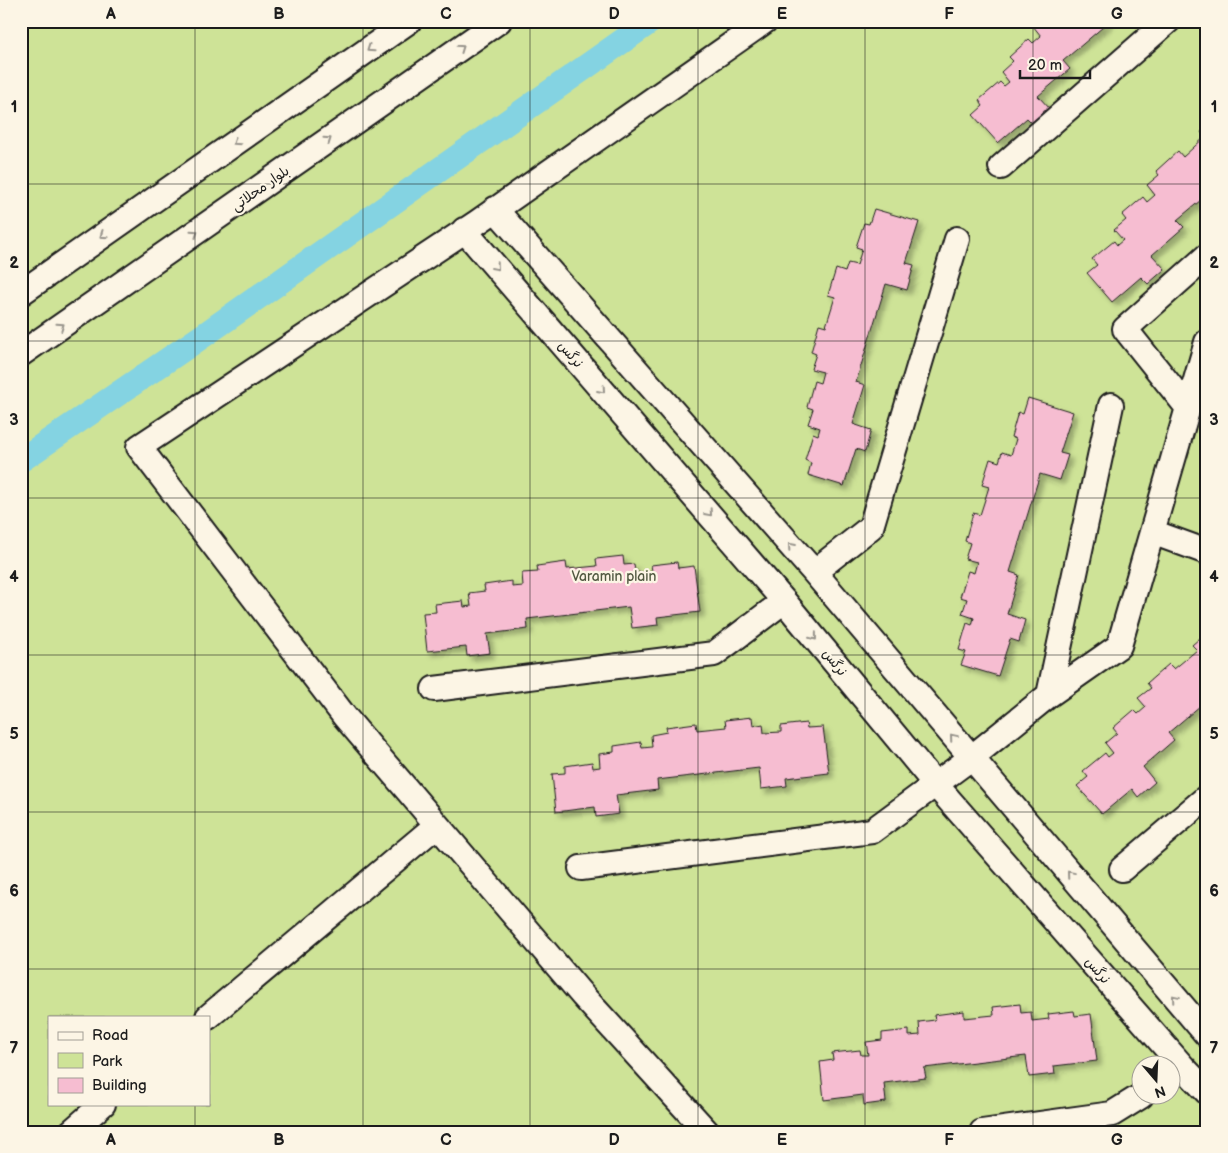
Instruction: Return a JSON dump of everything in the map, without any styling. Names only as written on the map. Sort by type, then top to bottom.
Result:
[{"type":"street","points":[[21,293],[410,21]]},
{"type":"street","name":"بلوار محلاتی","points":[[21,354],[499,21]]},
{"type":"street","points":[[707,1132],[583,996],[345,717],[139,447],[495,209],[765,21]]},
{"type":"street","points":[[1001,167],[1168,21]]},
{"type":"street","points":[[495,209],[814,572],[1207,1035]]},
{"type":"street","name":"نرگس","points":[[464,230],[784,601],[1164,1056]]},
{"type":"street","points":[[814,572],[871,527],[957,239]]},
{"type":"street","points":[[1188,408],[1125,329],[1207,256]]},
{"type":"street","points":[[581,868],[872,831],[936,785],[1049,695],[1119,646],[1207,342]]},
{"type":"street","points":[[1049,695],[1111,405]]},
{"type":"street","points":[[1152,532],[1207,552]]},
{"type":"street","points":[[434,690],[714,654],[784,601]]},
{"type":"street","points":[[1122,869],[1207,797]]},
{"type":"street","points":[[209,1016],[437,825]]},
{"type":"street","name":"نرگس","points":[[1180,1074],[1207,1092]]},
{"type":"street","points":[[982,1132],[1112,1114],[1130,1103]]},
{"type":"street","points":[[71,1132],[101,1106]]},
{"type":"green space","name":"Varamin plain","points":[[21,21],[1207,21],[1207,1132],[21,1132]]},
{"type":"building","points":[[1039,21],[1110,21],[1063,61],[1070,69],[1038,96],[1051,110],[1034,125],[1027,118],[998,143],[973,115],[983,106],[979,100],[1000,82],[1004,86],[1009,82],[1001,72],[1013,61],[1009,57],[1029,39],[1033,43],[1041,36],[1033,26]]},
{"type":"building","points":[[1207,127],[1207,195],[1177,220],[1184,227],[1152,255],[1165,269],[1148,284],[1141,277],[1112,302],[1087,273],[1097,265],[1092,259],[1114,241],[1117,245],[1123,240],[1114,230],[1126,220],[1122,215],[1143,197],[1147,202],[1155,195],[1147,185],[1159,175],[1156,171],[1178,151],[1183,157],[1205,137],[1201,132]]},
{"type":"building","points":[[874,209],[919,222],[906,263],[914,265],[907,290],[886,284],[856,382],[865,385],[853,424],[871,430],[865,452],[856,449],[844,486],[808,475],[811,463],[805,460],[813,433],[818,435],[820,428],[808,424],[813,409],[807,407],[814,381],[820,383],[823,372],[811,369],[816,354],[811,352],[819,324],[826,326],[835,297],[828,295],[836,269],[845,272],[848,263],[857,265],[862,249],[856,247],[864,223],[869,224]]},
{"type":"building","points":[[1028,398],[1073,412],[1060,453],[1068,455],[1060,480],[1040,474],[1010,572],[1019,575],[1007,614],[1025,620],[1019,642],[1010,639],[998,676],[961,665],[966,652],[959,650],[967,623],[972,625],[974,618],[962,614],[967,599],[960,597],[968,571],[974,573],[977,562],[965,559],[970,543],[965,541],[973,513],[980,515],[989,487],[982,485],[990,459],[999,462],[1002,452],[1011,455],[1016,439],[1011,437],[1018,412],[1023,414]]},
{"type":"building","points":[[623,556],[624,565],[634,564],[635,573],[652,571],[651,565],[677,562],[678,568],[694,566],[700,612],[657,617],[658,625],[632,628],[629,607],[527,619],[528,629],[487,634],[490,653],[467,656],[466,647],[427,651],[423,613],[436,612],[435,604],[463,601],[464,607],[471,606],[469,593],[485,591],[484,585],[512,581],[512,587],[523,586],[522,573],[538,572],[537,566],[566,562],[567,569],[597,566],[596,559]]},
{"type":"building","points":[[1207,632],[1207,700],[1168,733],[1174,740],[1143,767],[1155,782],[1138,797],[1132,789],[1102,814],[1077,786],[1088,777],[1083,771],[1105,753],[1108,757],[1113,753],[1105,743],[1117,733],[1113,728],[1134,710],[1138,714],[1146,707],[1138,698],[1151,688],[1147,683],[1169,664],[1174,669],[1197,650],[1192,645]]},
{"type":"building","points":[[752,717],[753,726],[763,724],[764,733],[781,732],[781,726],[806,723],[807,728],[823,727],[829,773],[786,778],[787,786],[761,789],[759,768],[657,780],[658,790],[616,795],[619,814],[596,817],[595,807],[556,812],[552,774],[565,773],[565,766],[592,762],[593,768],[600,767],[599,754],[614,752],[614,746],[641,742],[642,748],[652,747],[651,735],[667,732],[666,727],[696,723],[697,730],[726,727],[725,720]]},
{"type":"building","points":[[1020,1004],[1021,1013],[1031,1012],[1032,1021],[1049,1019],[1048,1014],[1074,1011],[1075,1016],[1091,1014],[1097,1061],[1054,1066],[1055,1074],[1029,1077],[1026,1056],[924,1068],[926,1078],[884,1083],[886,1102],[864,1105],[863,1095],[824,1100],[820,1062],[833,1060],[832,1053],[860,1050],[861,1055],[868,1055],[866,1042],[882,1040],[882,1033],[909,1030],[909,1036],[920,1035],[919,1022],[935,1020],[934,1015],[964,1011],[964,1018],[994,1015],[993,1007]]},
{"type":"waterway","points":[[21,460],[207,333],[651,21]]}]
